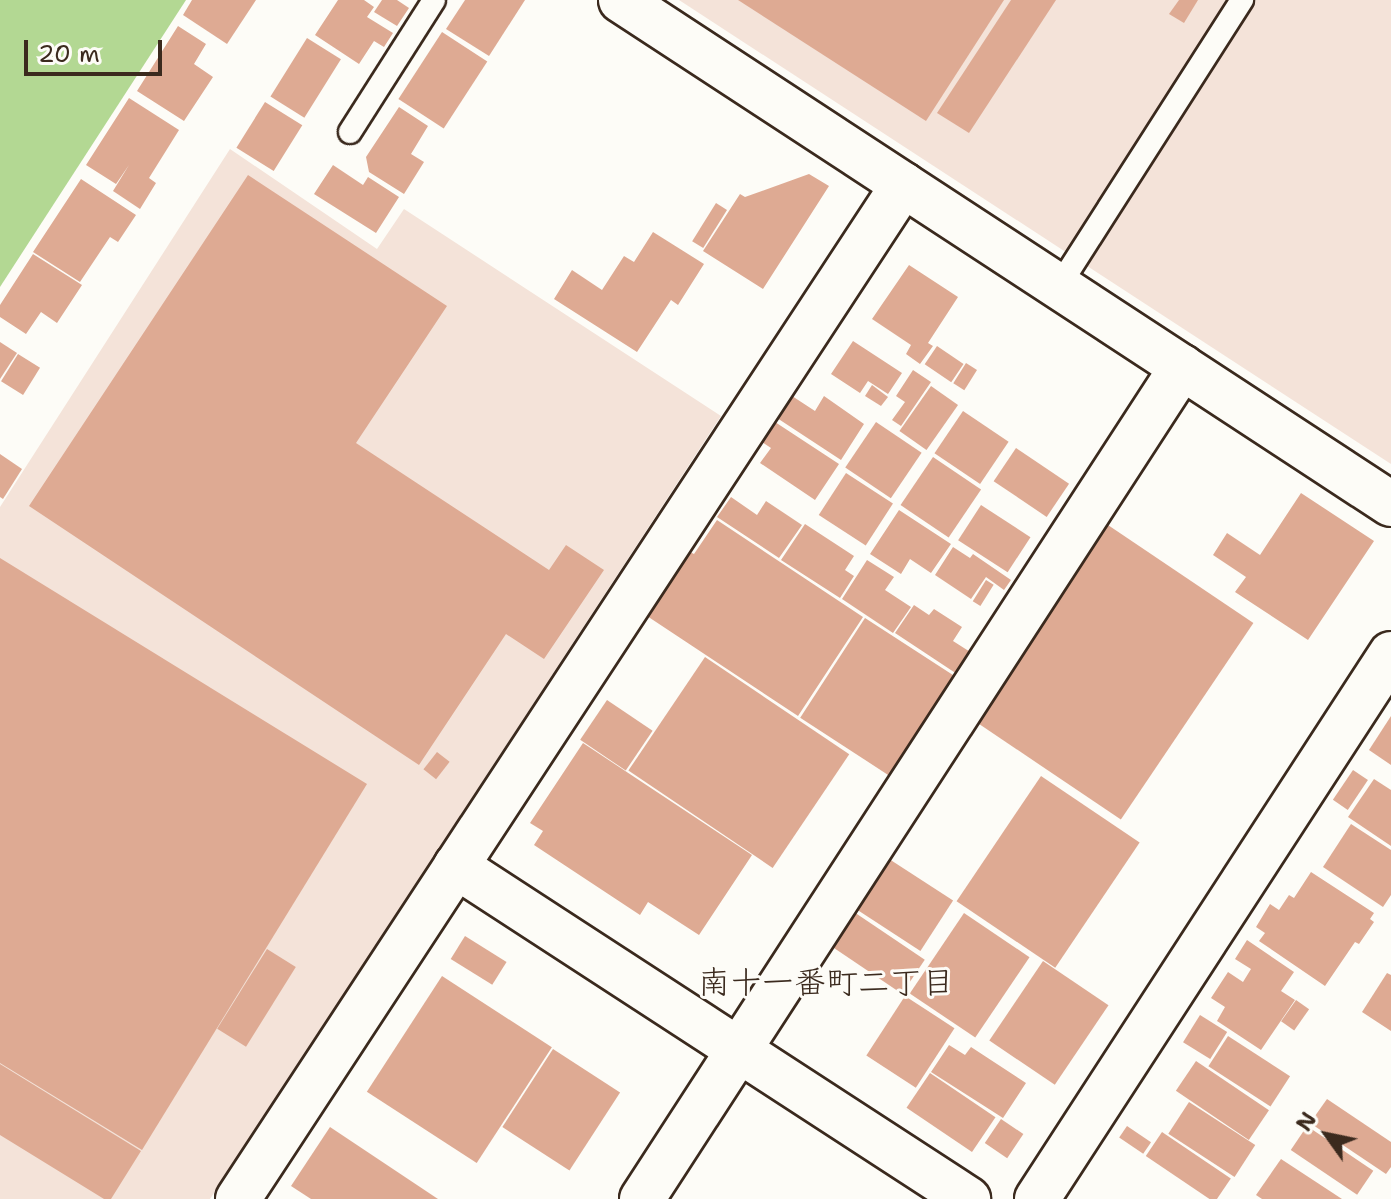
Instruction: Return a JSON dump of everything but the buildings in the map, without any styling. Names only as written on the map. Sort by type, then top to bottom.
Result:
[{"type":"street","points":[[621,0],[1391,504]]},
{"type":"street","points":[[238,1199],[903,185]]},
{"type":"street","points":[[642,1199],[1182,367]]},
{"type":"street","points":[[1037,1199],[1391,654]]},
{"type":"street","points":[[456,866],[968,1199]]},
{"type":"lane","points":[[350,132],[434,0]]},
{"type":"lane","points":[[1059,286],[1242,0]]},
{"type":"shaded area","points":[[679,0],[1391,0],[1391,464]]},
{"type":"shaded area","points":[[230,149],[377,249],[404,209],[721,416],[210,1199],[0,1199],[0,507]]},
{"type":"green space","points":[[0,0],[186,0],[0,287]]},
{"type":"district","name":"南十一番町二丁目","points":[[826,982]]}]
